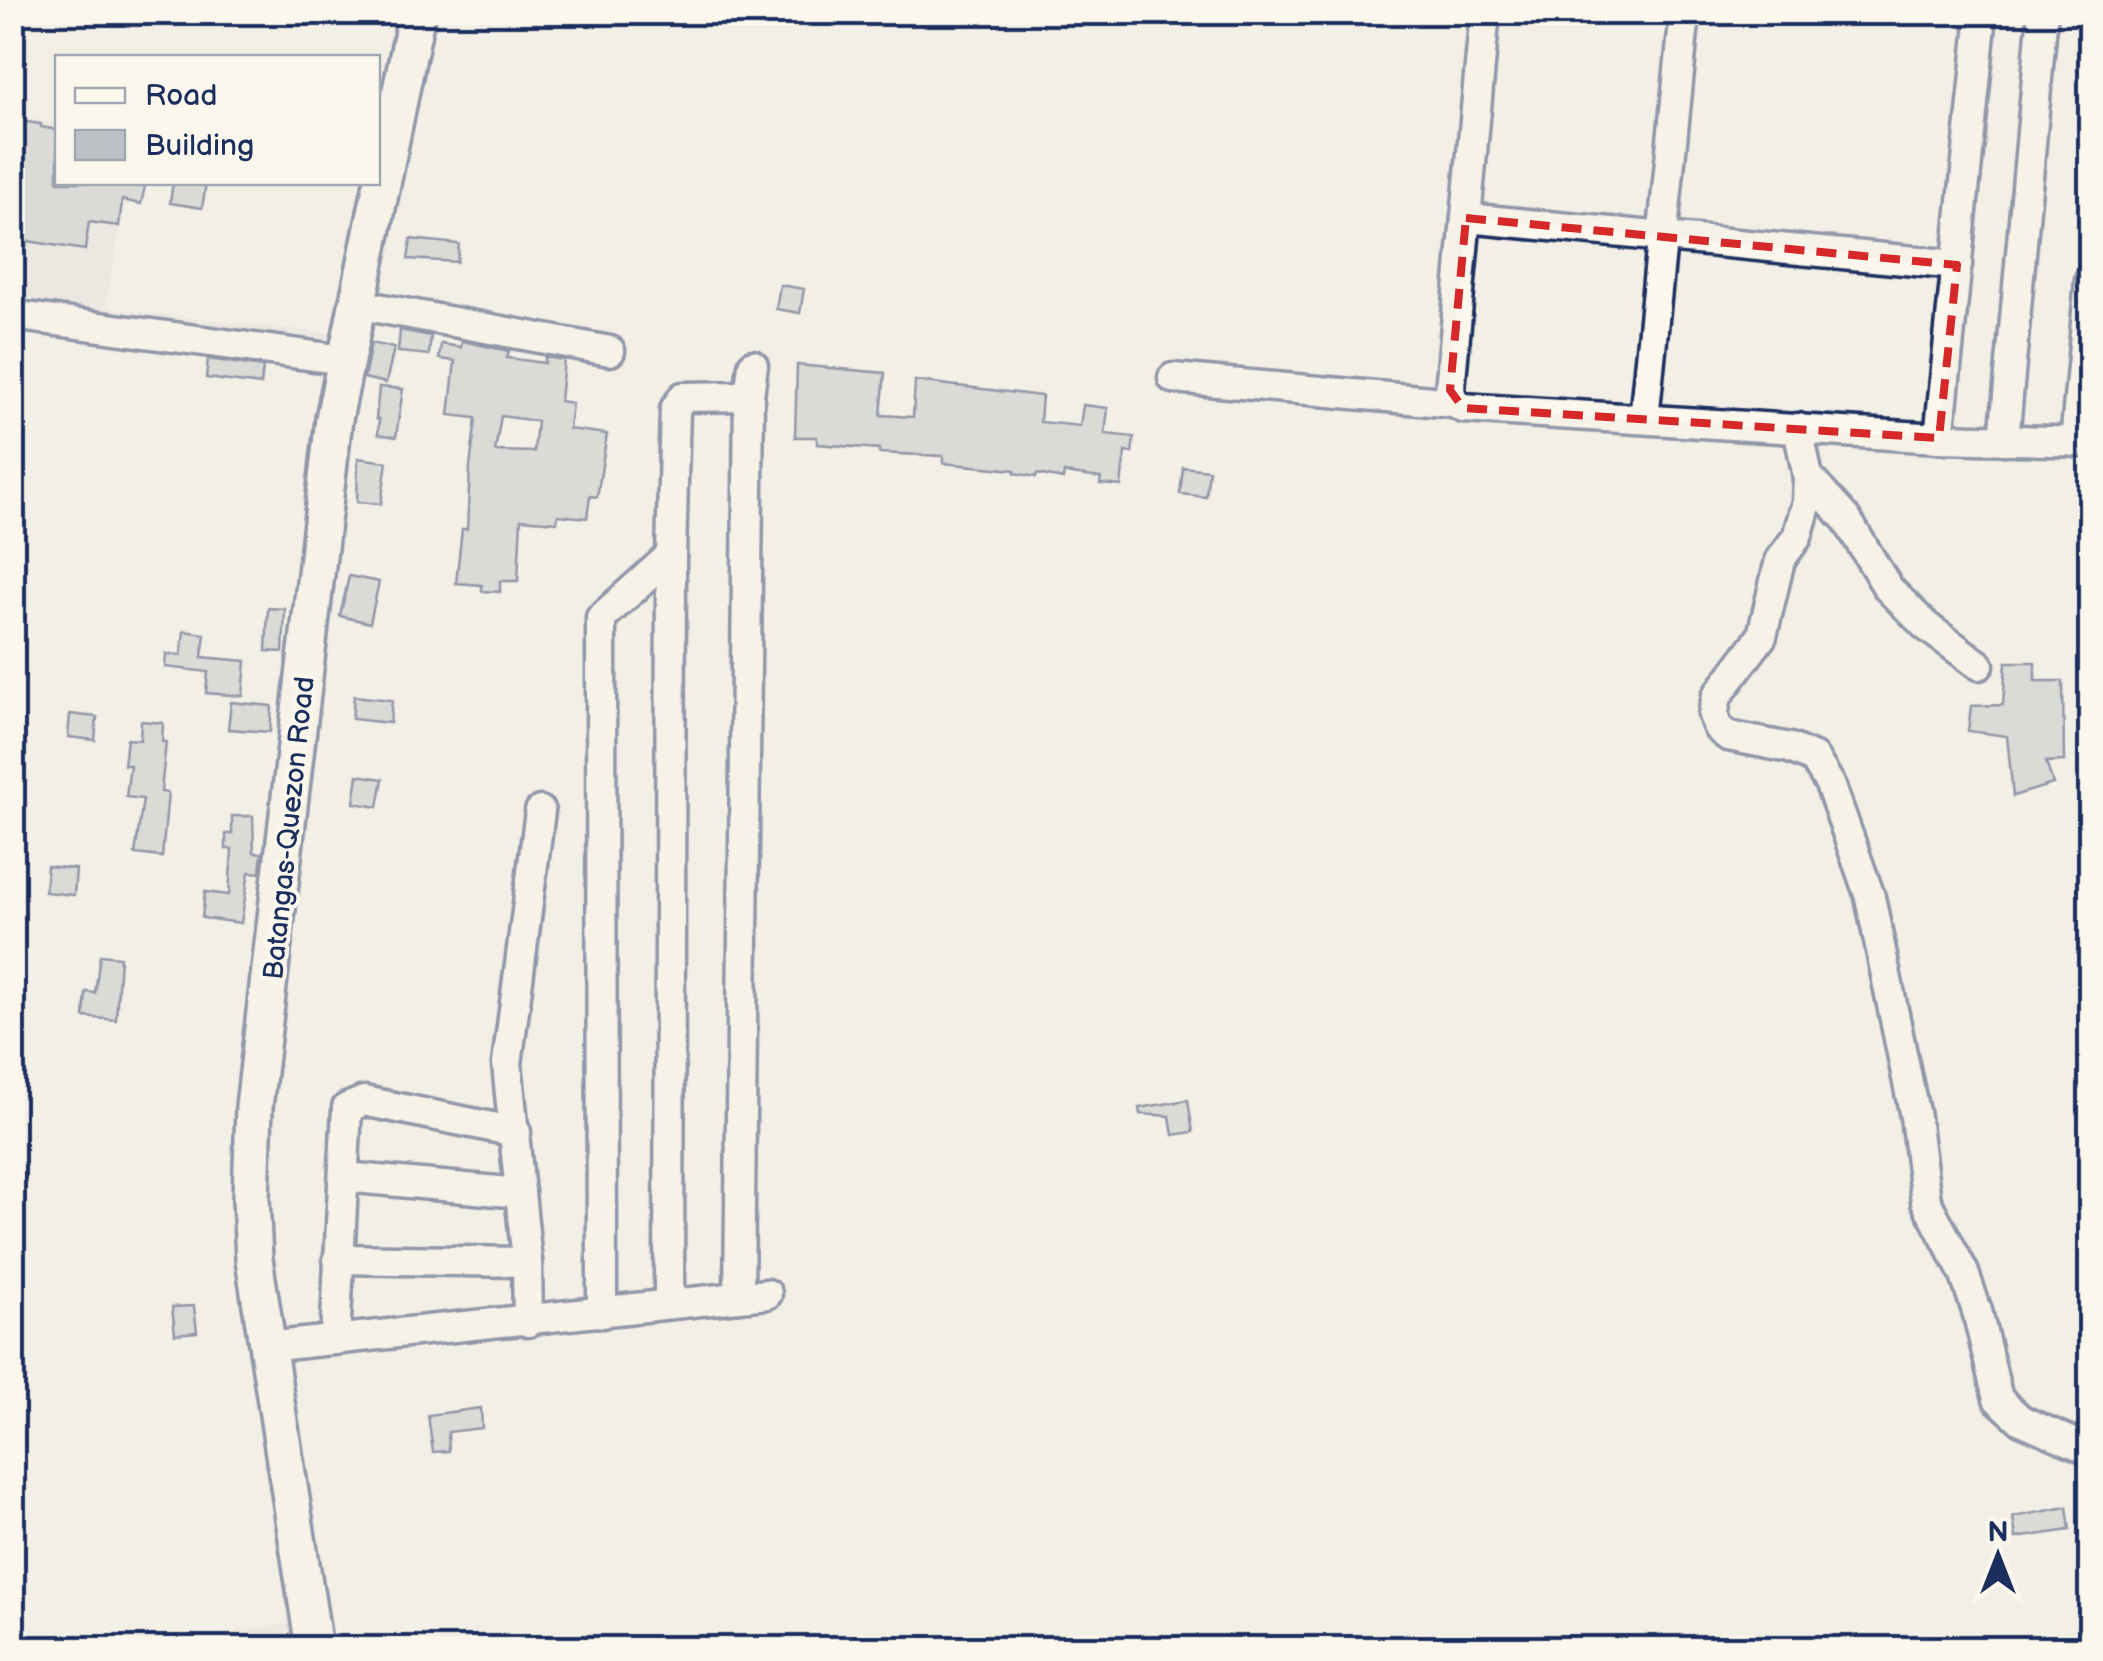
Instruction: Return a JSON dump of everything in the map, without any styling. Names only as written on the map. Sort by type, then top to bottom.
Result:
[{"type":"main road","name":"Batangas-Quezon Road","points":[[314,1648],[254,1259],[254,1107],[334,419],[417,12]]},
{"type":"street","points":[[1454,403],[1450,390],[1486,12]]},
{"type":"street","points":[[1644,419],[1685,12]]},
{"type":"street","points":[[1939,438],[1982,13],[1969,12]]},
{"type":"street","points":[[2004,440],[2043,12]]},
{"type":"street","points":[[1466,218],[1957,265]]},
{"type":"street","points":[[1174,378],[1454,403],[1463,408],[1939,438],[2083,442],[2090,280]]},
{"type":"street","points":[[356,304],[610,351]]},
{"type":"street","points":[[12,314],[344,360]]},
{"type":"street","points":[[266,1347],[753,1295],[749,396],[753,365]]},
{"type":"street","points":[[669,1303],[671,555],[675,410],[683,397],[749,396]]},
{"type":"street","points":[[1798,428],[1808,476],[1807,502],[1797,537],[1780,560],[1762,636],[1717,696],[1713,715],[1718,728],[1728,736],[1790,748],[1814,758],[1830,784],[1870,897],[1915,1117],[1926,1201],[1970,1292],[1998,1400],[2021,1420],[2090,1450]]},
{"type":"street","points":[[1808,476],[1847,520],[1888,588],[1926,626],[1979,665]]},
{"type":"street","points":[[602,1313],[601,618],[671,555]]},
{"type":"street","points":[[528,1322],[527,1262],[507,1064],[540,812]]},
{"type":"street","points":[[335,1340],[347,1108],[364,1101],[516,1132]]},
{"type":"street","points":[[344,1177],[520,1193]]},
{"type":"street","points":[[338,1259],[527,1262]]},
{"type":"highlighted area","points":[[1466,218],[1957,265],[1939,438],[1463,408],[1450,390]]},
{"type":"shaded area","points":[[13,117],[55,123],[55,185],[129,185],[105,308],[330,333],[322,370],[13,326]]},
{"type":"shaded area","points":[[290,1623],[294,1648],[141,1648]]},
{"type":"building","points":[[12,120],[55,129],[55,185],[145,185],[141,204],[122,200],[119,226],[89,222],[85,250],[27,241],[26,246],[12,245]]},
{"type":"building","points":[[173,185],[206,185],[202,208],[170,203]]},
{"type":"building","points":[[411,239],[459,244],[457,262],[408,259]]},
{"type":"building","points":[[780,285],[804,289],[800,313],[776,309]]},
{"type":"building","points":[[400,330],[431,336],[429,355],[398,352]]},
{"type":"building","points":[[462,341],[509,351],[507,358],[545,363],[545,357],[564,360],[560,401],[572,403],[569,429],[607,434],[597,497],[590,496],[587,518],[558,515],[557,522],[521,519],[518,581],[500,581],[500,592],[482,591],[482,585],[456,583],[462,529],[467,529],[476,418],[449,415],[455,361],[439,359],[441,344],[461,347]],"holes":[[[501,416],[537,421],[534,452],[495,451]]]},
{"type":"building","points":[[371,343],[394,348],[386,383],[364,378]]},
{"type":"building","points":[[208,359],[263,367],[261,385],[206,378]]},
{"type":"building","points":[[797,365],[885,373],[881,415],[913,417],[915,381],[1042,396],[1040,422],[1080,426],[1083,405],[1108,408],[1105,434],[1134,437],[1132,453],[1125,452],[1121,486],[1100,484],[1101,478],[1064,473],[1063,479],[1037,474],[1036,477],[1015,470],[943,463],[943,456],[879,453],[879,449],[817,444],[817,437],[795,437]]},
{"type":"building","points":[[379,387],[403,389],[396,437],[378,434]]},
{"type":"building","points":[[358,458],[387,462],[381,504],[357,502]]},
{"type":"building","points":[[1183,467],[1209,470],[1206,497],[1180,494]]},
{"type":"building","points":[[349,576],[379,582],[370,623],[340,616]]},
{"type":"building","points":[[268,608],[285,609],[283,652],[266,651]]},
{"type":"building","points":[[184,631],[205,634],[202,657],[246,661],[243,696],[206,693],[208,672],[165,667],[166,654],[181,655]]},
{"type":"building","points":[[2006,662],[2035,662],[2035,681],[2063,681],[2064,761],[2046,762],[2053,784],[2013,796],[2007,736],[1968,731],[1971,706],[2003,705]]},
{"type":"building","points":[[354,696],[392,700],[390,723],[352,719]]},
{"type":"building","points":[[231,702],[272,706],[270,732],[228,729]]},
{"type":"building","points":[[70,714],[97,717],[95,740],[68,737]]},
{"type":"building","points":[[141,721],[163,723],[162,742],[166,742],[161,792],[168,793],[162,857],[135,854],[143,799],[126,797],[130,765],[124,765],[127,739],[140,740]]},
{"type":"building","points":[[358,775],[383,779],[378,807],[354,803]]},
{"type":"building","points":[[232,816],[253,816],[254,852],[262,853],[260,873],[249,872],[241,923],[202,918],[205,892],[229,895],[232,849],[226,849],[226,834],[232,834]]},
{"type":"building","points":[[47,866],[76,869],[74,895],[45,892]]},
{"type":"building","points":[[100,955],[120,957],[116,1020],[84,1017],[86,992],[95,993]]},
{"type":"building","points":[[1188,1100],[1193,1132],[1173,1135],[1170,1116],[1140,1114],[1139,1108]]},
{"type":"building","points":[[194,1306],[197,1332],[175,1334],[172,1307]]},
{"type":"building","points":[[481,1408],[482,1428],[448,1432],[449,1451],[433,1452],[428,1415]]},
{"type":"building","points":[[2067,1507],[2070,1530],[2016,1538],[2013,1517]]}]
